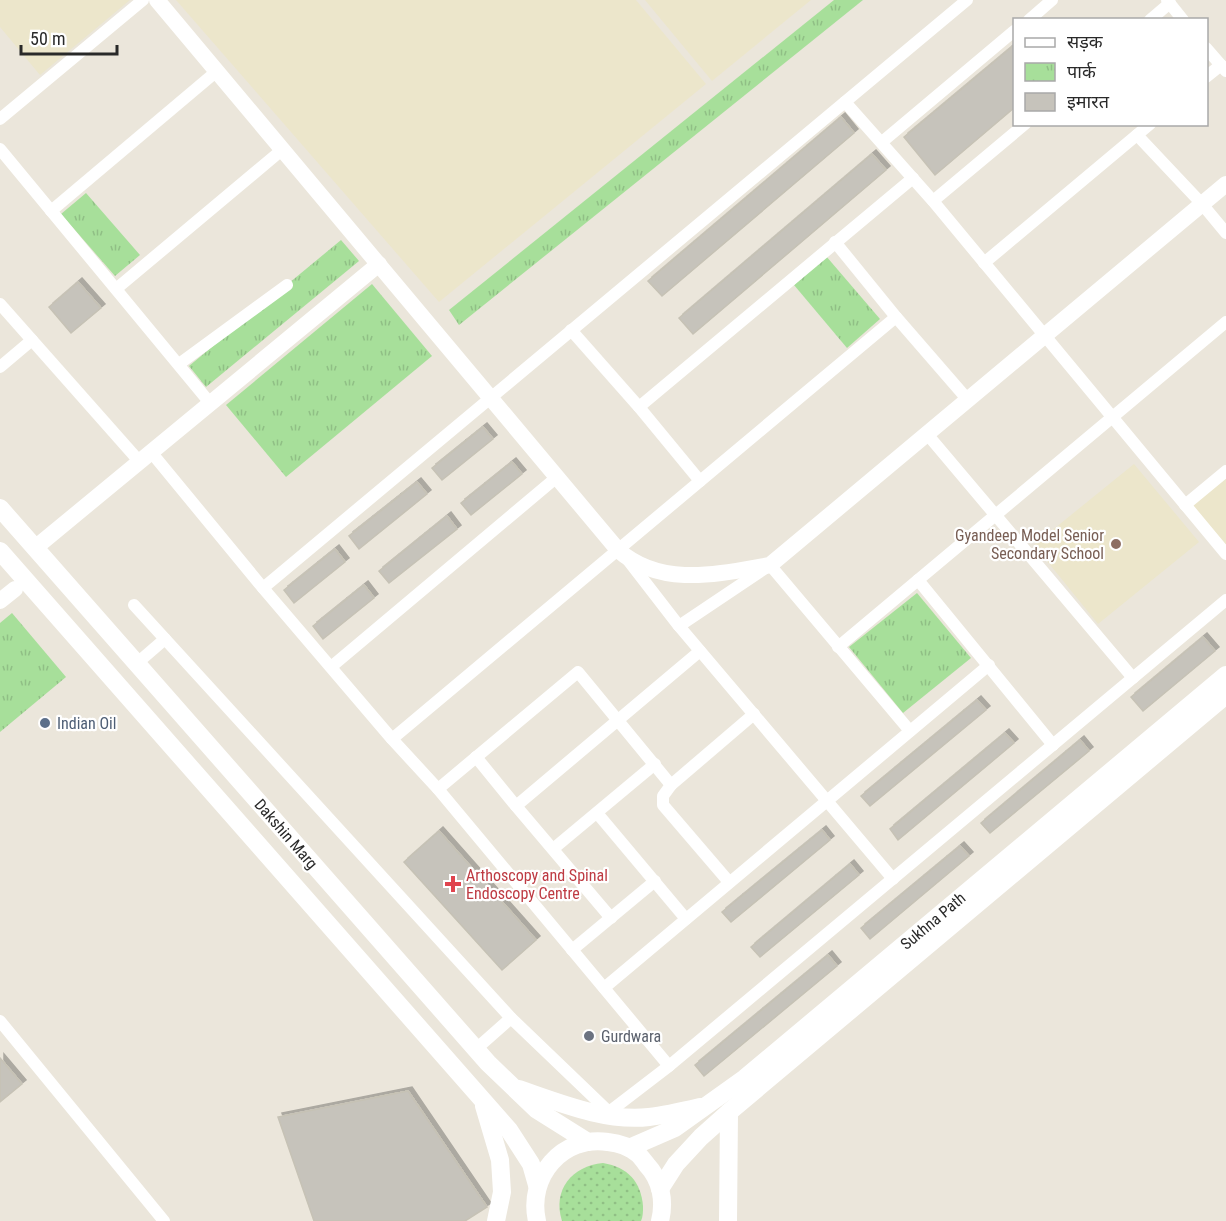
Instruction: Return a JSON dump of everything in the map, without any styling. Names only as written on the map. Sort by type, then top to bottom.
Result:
[{"type":"main road","name":"Dakshin Marg","points":[[0,508],[476,1049],[537,1110],[588,1142]]},
{"type":"main road","name":"Dakshin Marg","points":[[0,551],[509,1130],[531,1164],[537,1185]]},
{"type":"main road","name":"Sukhna Path","points":[[628,1148],[675,1128],[745,1078],[1226,675]]},
{"type":"main road","name":"Sukhna Path","points":[[660,1189],[676,1164],[729,1112],[1226,695]]},
{"type":"main road","points":[[514,1088],[586,1111],[611,1116],[648,1117],[706,1106]]},
{"type":"main road","points":[[482,1099],[500,1160],[502,1192],[496,1221]]},
{"type":"main road","points":[[728,1221],[729,1112]]},
{"type":"main road","points":[[537,1221],[535,1214],[537,1185],[550,1163],[564,1151],[578,1144],[601,1141],[628,1148],[652,1170],[659,1183],[662,1200],[660,1221]]},
{"type":"street","points":[[0,119],[143,0]]},
{"type":"street","points":[[157,0],[893,879]]},
{"type":"street","points":[[263,588],[967,0]]},
{"type":"street","points":[[1031,18],[1052,0]]},
{"type":"street","points":[[1152,18],[1169,2],[1181,18]]},
{"type":"street","points":[[882,142],[1013,32]]},
{"type":"street","points":[[1208,50],[1223,68],[1208,76]]},
{"type":"street","points":[[51,211],[217,71]]},
{"type":"street","points":[[845,102],[933,201],[1226,554]]},
{"type":"street","points":[[933,201],[1023,126]]},
{"type":"street","points":[[984,263],[1148,126]]},
{"type":"street","points":[[1137,135],[1226,233]]},
{"type":"street","points":[[0,149],[210,403]]},
{"type":"street","points":[[116,289],[283,149]]},
{"type":"street","points":[[639,407],[913,178]]},
{"type":"street","points":[[679,626],[770,565],[1226,184]]},
{"type":"street","points":[[836,242],[896,317],[968,400]]},
{"type":"street","points":[[41,543],[379,264]]},
{"type":"street","points":[[178,364],[287,285]]},
{"type":"street","points":[[0,304],[145,457],[263,588],[392,739],[438,789],[669,1066]]},
{"type":"street","points":[[392,739],[621,552],[700,481],[896,317]]},
{"type":"street","points":[[838,647],[1226,322]]},
{"type":"street","points":[[571,330],[700,481]]},
{"type":"street","points":[[0,367],[32,340]]},
{"type":"street","points":[[927,434],[1133,678]]},
{"type":"street","points":[[1185,505],[1226,471]]},
{"type":"street","points":[[331,667],[557,477]]},
{"type":"street","points":[[621,552],[652,571],[685,576],[728,573],[770,565]]},
{"type":"street","points":[[770,565],[910,731]]},
{"type":"street","points":[[918,580],[1053,745]]},
{"type":"street","points":[[0,601],[15,589]]},
{"type":"street","points":[[134,605],[511,1018],[609,1112],[669,1066],[1226,600]]},
{"type":"street","points":[[143,658],[165,639]]},
{"type":"street","points":[[516,806],[700,651]]},
{"type":"street","points":[[604,987],[989,665]]},
{"type":"street","points":[[438,789],[578,672],[671,785]]},
{"type":"street","points":[[729,882],[663,805],[663,796],[671,785],[754,714]]},
{"type":"street","points":[[476,757],[611,918]]},
{"type":"street","points":[[553,849],[655,764]]},
{"type":"street","points":[[597,813],[686,919]]},
{"type":"street","points":[[572,950],[655,881]]},
{"type":"street","points":[[476,1049],[511,1018]]},
{"type":"street","points":[[0,1021],[4,1035],[157,1219]]},
{"type":"shaded area","points":[[0,0],[130,0],[40,75],[0,27]]},
{"type":"shaded area","points":[[176,0],[636,0],[706,84],[439,302]]},
{"type":"shaded area","points":[[645,0],[811,0],[712,81]]},
{"type":"shaded area","name":"Gyandeep Model Senior Secondary School","points":[[1134,464],[1199,542],[1098,624],[1034,545]]},
{"type":"shaded area","points":[[1226,475],[1226,545],[1191,504]]},
{"type":"green space","points":[[834,0],[863,0],[459,325],[449,310]]},
{"type":"green space","points":[[86,193],[140,255],[115,276],[61,214]]},
{"type":"green space","points":[[341,240],[359,261],[206,387],[189,366]]},
{"type":"green space","points":[[826,256],[880,319],[847,348],[794,285]]},
{"type":"green space","points":[[372,284],[432,356],[286,477],[226,405]]},
{"type":"green space","points":[[917,593],[971,658],[903,713],[849,647]]},
{"type":"green space","points":[[12,613],[66,677],[0,732],[0,623]]},
{"type":"green space","points":[[603,1163],[620,1168],[636,1183],[642,1197],[641,1221],[562,1221],[560,1199],[567,1182],[582,1169]]},
{"type":"building","points":[[1013,46],[1013,109],[935,175],[904,137]]},
{"type":"building","points":[[841,117],[854,133],[662,296],[648,281]]},
{"type":"building","points":[[872,154],[886,170],[693,334],[679,318]]},
{"type":"building","points":[[78,282],[101,308],[71,333],[49,307]]},
{"type":"building","points":[[483,427],[493,439],[442,480],[432,468]]},
{"type":"building","points":[[512,462],[522,474],[471,515],[461,503]]},
{"type":"building","points":[[417,482],[427,494],[359,549],[349,536]]},
{"type":"building","points":[[447,516],[457,529],[389,583],[379,571]]},
{"type":"building","points":[[335,549],[345,562],[294,603],[284,590]]},
{"type":"building","points":[[364,585],[374,598],[323,639],[313,626]]},
{"type":"building","points":[[1203,637],[1215,651],[1143,711],[1131,697]]},
{"type":"building","points":[[977,700],[986,710],[870,806],[861,796]]},
{"type":"building","points":[[1005,733],[1014,743],[898,840],[890,829]]},
{"type":"building","points":[[1080,740],[1089,751],[990,833],[981,823]]},
{"type":"building","points":[[822,830],[830,840],[731,922],[722,912]]},
{"type":"building","points":[[439,831],[536,940],[502,970],[404,862]]},
{"type":"building","points":[[960,846],[969,856],[870,939],[861,928]]},
{"type":"building","points":[[850,864],[859,875],[760,957],[751,947]]},
{"type":"building","points":[[828,955],[837,966],[704,1076],[695,1065]]},
{"type":"building","points":[[0,1058],[22,1084],[0,1102]]},
{"type":"building","points":[[408,1091],[487,1207],[465,1221],[314,1221],[278,1117]]},
{"type":"place","name":"Gyandeep Model Senior Secondary School","points":[[1116,544]]},
{"type":"place","name":"Indian Oil","points":[[45,723]]},
{"type":"place","name":"Arthoscopy and Spinal Endoscopy Centre","points":[[453,884]]},
{"type":"place","name":"Gurdwara","points":[[589,1036]]}]
